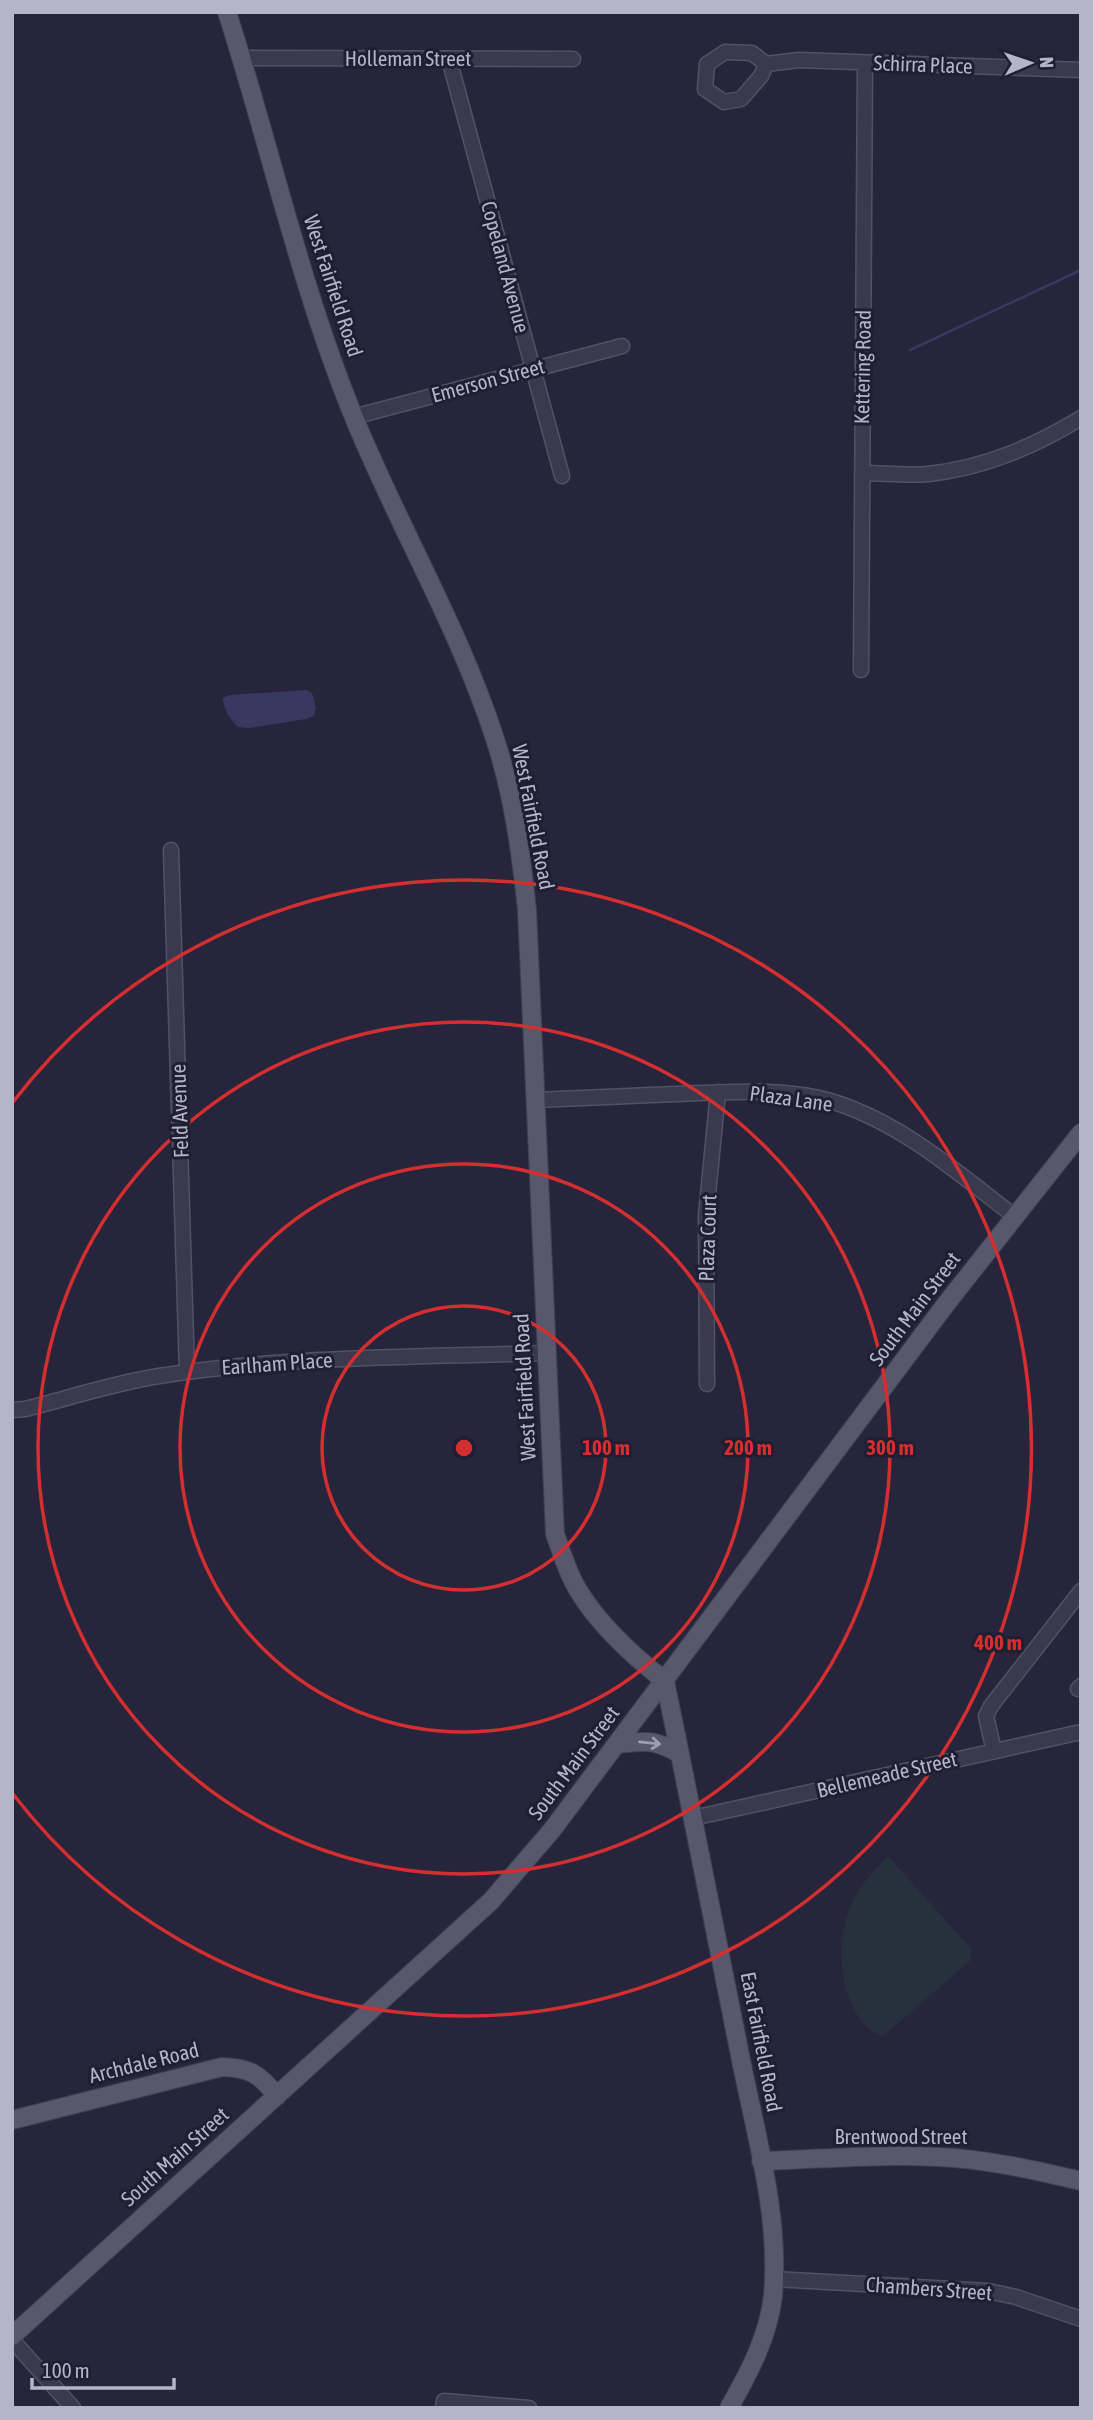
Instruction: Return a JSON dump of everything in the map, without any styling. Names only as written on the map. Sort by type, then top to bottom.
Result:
[{"type":"main road","name":"West Fairfield Road","points":[[227,12],[304,277],[353,416],[471,676],[496,740],[522,860],[527,910],[555,1534],[578,1590],[595,1614],[624,1645],[665,1681]]},
{"type":"main road","name":"South Main Street","points":[[12,2338],[491,1901],[552,1830],[1014,1216],[1081,1133]]},
{"type":"main road","name":"East Fairfield Road","points":[[665,1681],[761,2161],[775,2245],[772,2299],[755,2359],[729,2408]]},
{"type":"main road","points":[[618,1744],[659,1742],[680,1754]]},
{"type":"main road","name":"Archdale Road","points":[[12,2120],[222,2067],[241,2068],[261,2077],[277,2096]]},
{"type":"main road","name":"Brentwood Street","points":[[761,2161],[936,2156],[1025,2168],[1081,2182]]},
{"type":"street","name":"Holleman Street","points":[[242,58],[573,59]]},
{"type":"street","name":"Copeland Avenue","points":[[449,59],[562,476]]},
{"type":"street","name":"Schirra Place","points":[[766,64],[799,60],[1081,69]]},
{"type":"street","name":"Kettering Road","points":[[861,670],[865,64]]},
{"type":"street","name":"Emerson Street","points":[[353,416],[622,346]]},
{"type":"street","points":[[862,472],[926,474],[980,464],[1041,442],[1081,418]]},
{"type":"street","name":"Feld Avenue","points":[[171,850],[187,1371]]},
{"type":"street","name":"Plaza Lane","points":[[536,1100],[718,1092],[775,1093],[834,1102],[882,1123],[918,1143],[1014,1216]]},
{"type":"street","name":"Plaza Court","points":[[706,1384],[706,1214],[718,1092]]},
{"type":"street","name":"Earlham Place","points":[[12,1410],[187,1371],[305,1361],[546,1353]]},
{"type":"street","points":[[993,1751],[986,1716],[991,1706],[1081,1591]]},
{"type":"street","name":"Bellemeade Street","points":[[694,1818],[1081,1732]]},
{"type":"street","name":"Chambers Street","points":[[774,2279],[988,2291],[1016,2297],[1081,2319]]},
{"type":"street","points":[[12,2338],[73,2408]]},
{"type":"street","points":[[444,2404],[529,2408]]},
{"type":"shaded area","points":[[306,690],[312,693],[316,708],[314,716],[249,728],[238,727],[228,714],[223,698],[230,695]]},
{"type":"shaded area","points":[[888,1856],[972,1950],[970,1961],[882,2037],[867,2027],[848,1996],[843,1977],[842,1937],[855,1896]]},
{"type":"waterway","points":[[910,350],[1081,270]]}]
